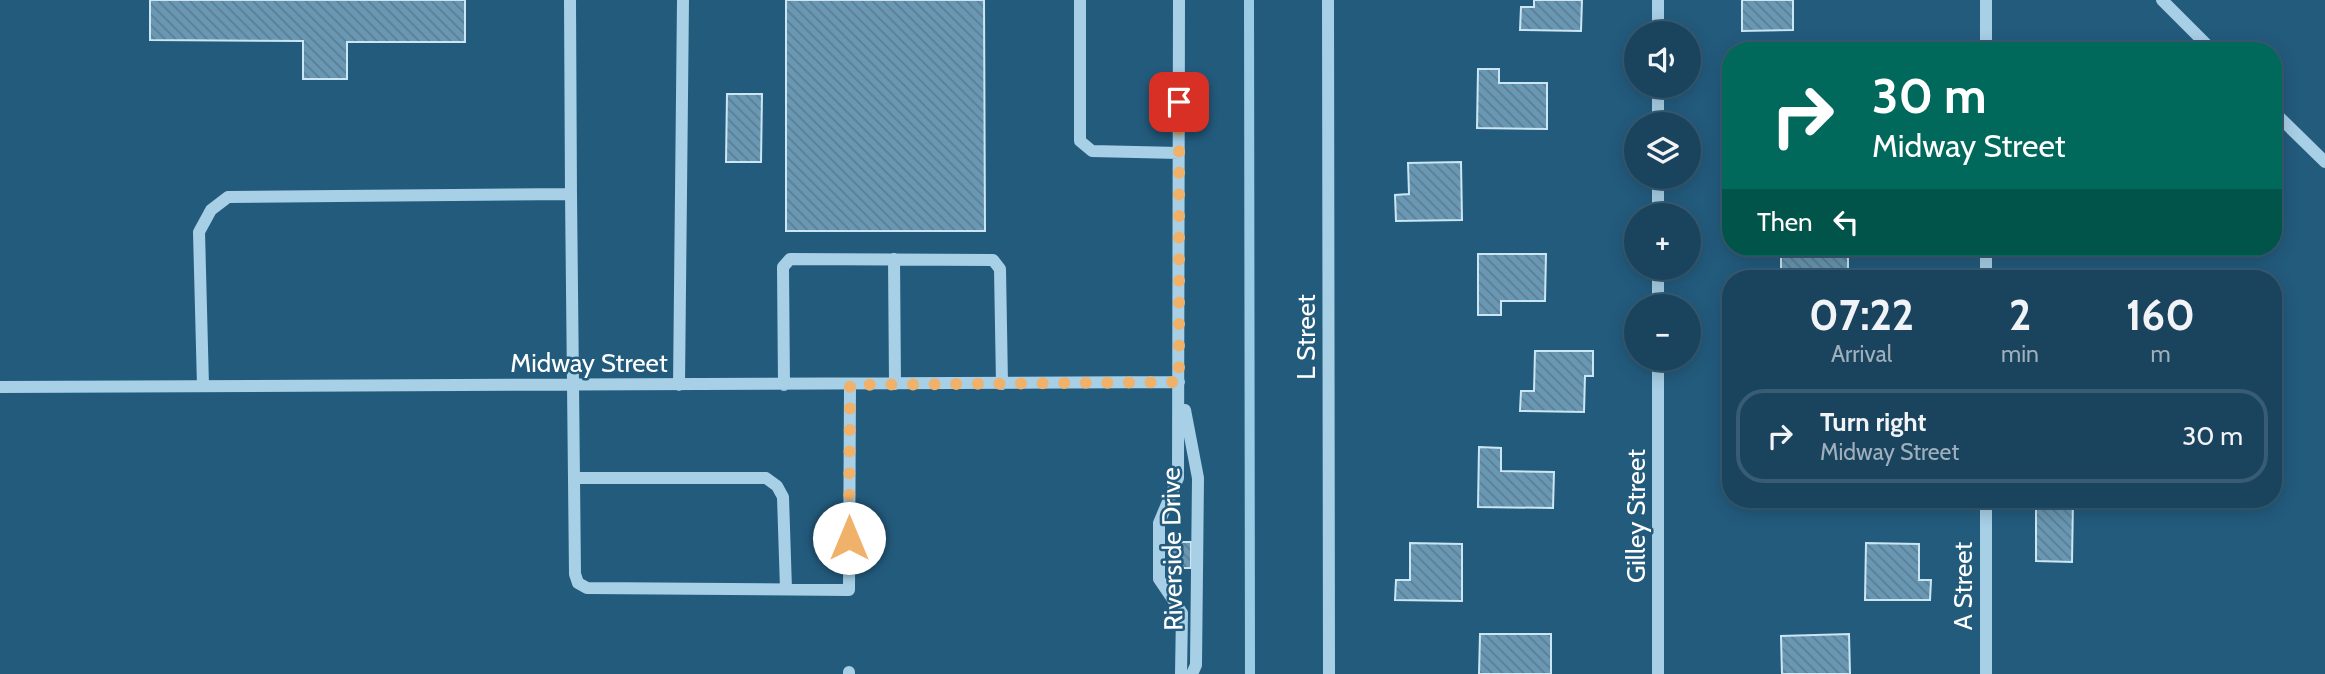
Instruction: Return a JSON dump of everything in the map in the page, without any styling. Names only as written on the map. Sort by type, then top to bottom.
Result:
[{"type":"street","points":[[570,0],[575,574],[578,583],[587,588],[849,590],[850,385]]},
{"type":"street","points":[[679,385],[683,0]]},
{"type":"street","points":[[1080,0],[1080,141],[1092,151],[1179,153]]},
{"type":"street","name":"Riverside Drive","points":[[1179,0],[1178,478],[1159,523],[1159,579],[1182,613],[1181,674]]},
{"type":"street","name":"L Street","points":[[1328,0],[1329,674]]},
{"type":"street","points":[[1658,0],[1658,21]]},
{"type":"street","points":[[1986,0],[1986,42]]},
{"type":"street","points":[[2162,0],[2204,42]]},
{"type":"street","points":[[2282,120],[2325,162]]},
{"type":"street","points":[[203,386],[199,232],[211,210],[228,197],[571,194]]},
{"type":"street","points":[[784,385],[783,267],[790,259],[993,260],[1000,269],[1002,384]]},
{"type":"street","points":[[894,259],[895,384]]},
{"type":"street","name":"Gilley Street","points":[[1658,371],[1658,674]]},
{"type":"street","name":"Midway Street","points":[[0,387],[1179,382]]},
{"type":"street","name":"Riverside Drive","points":[[1179,382],[1198,478],[1196,665],[1192,674]]},
{"type":"street","points":[[574,478],[766,478],[777,486],[783,497],[786,589]]},
{"type":"street","name":"A Street","points":[[1986,508],[1986,674]]},
{"type":"building","points":[[150,0],[465,0],[465,42],[347,42],[347,79],[303,79],[303,41],[150,40]]},
{"type":"building","points":[[786,0],[984,0],[985,231],[786,231]]},
{"type":"building","points":[[1534,0],[1582,0],[1581,31],[1520,30],[1521,7],[1534,7]]},
{"type":"building","points":[[1742,0],[1793,0],[1793,30],[1742,31]]},
{"type":"building","points":[[1478,69],[1499,69],[1499,83],[1547,83],[1547,129],[1477,128]]},
{"type":"building","points":[[727,94],[762,94],[761,162],[726,162]]},
{"type":"building","points":[[1461,162],[1462,220],[1396,221],[1395,195],[1409,194],[1408,163]]},
{"type":"building","points":[[1478,254],[1546,254],[1545,301],[1501,301],[1501,315],[1478,315]]},
{"type":"building","points":[[1781,256],[1848,256],[1848,270],[1781,270]]},
{"type":"building","points":[[1535,351],[1593,351],[1593,376],[1585,376],[1584,412],[1520,411],[1521,391],[1534,391]]},
{"type":"building","points":[[1479,447],[1501,448],[1501,471],[1554,472],[1553,508],[1478,507]]},
{"type":"building","points":[[1776,508],[1849,508],[1776,509]]},
{"type":"building","points":[[2036,508],[2073,508],[2072,562],[2036,561]]},
{"type":"building","points":[[1170,542],[1191,542],[1191,568],[1170,568]]},
{"type":"building","points":[[1410,543],[1462,544],[1462,601],[1395,600],[1396,580],[1410,580]]},
{"type":"building","points":[[1866,543],[1919,544],[1919,580],[1931,580],[1930,600],[1865,600]]},
{"type":"building","points":[[1480,634],[1551,634],[1551,674],[1479,674]]},
{"type":"building","points":[[1849,634],[1850,674],[1782,674],[1781,636]]},
{"type":"waterway","points":[[1249,0],[1250,674]]},
{"type":"route","points":[[849,538],[850,385],[1179,382],[1179,102]]}]
